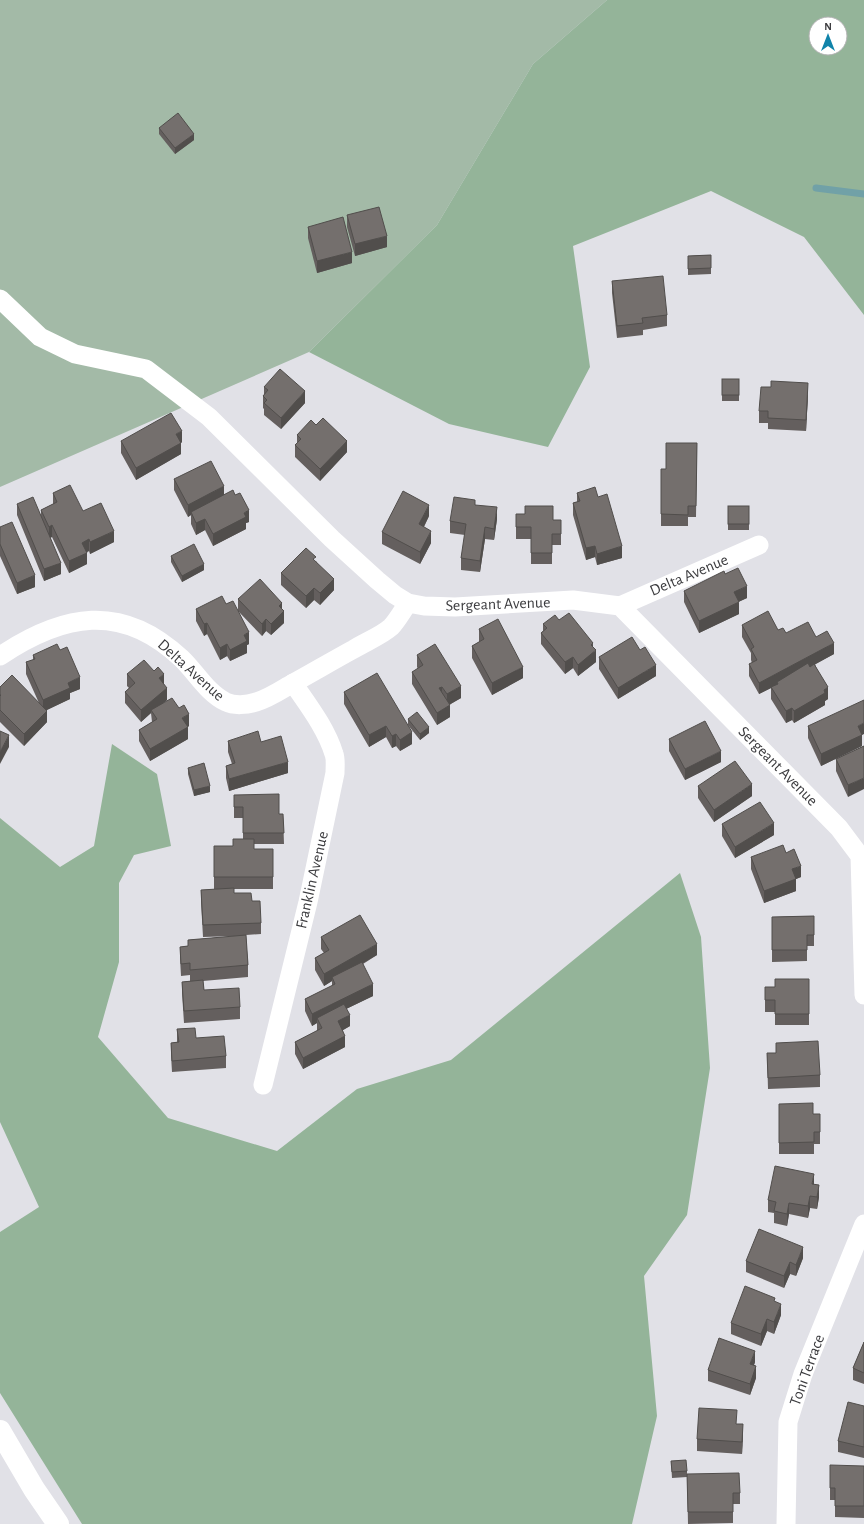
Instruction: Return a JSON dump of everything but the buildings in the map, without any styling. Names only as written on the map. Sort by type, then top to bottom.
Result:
[{"type":"street","name":"Sergeant Avenue","points":[[0,298],[40,337],[75,354],[146,369],[209,416],[332,539],[376,580],[408,603],[424,606],[455,607],[573,600],[620,606],[839,828],[862,855],[864,995]]},
{"type":"street","name":"Delta Avenue","points":[[620,606],[759,545]]},
{"type":"street","name":"Delta Avenue","points":[[0,656],[47,629],[66,623],[102,620],[128,625],[149,634],[177,654],[213,693],[227,702],[238,704],[255,702],[293,683],[391,627],[408,603]]},
{"type":"street","name":"Franklin Avenue","points":[[263,1085],[309,895],[335,773],[335,755],[328,739],[312,710],[293,683]]},
{"type":"street","name":"Toni Terrace","points":[[786,1524],[788,1422],[804,1374],[864,1224]]},
{"type":"street","points":[[0,1431],[34,1489],[58,1524]]},
{"type":"green space","points":[[0,0],[607,0],[533,64],[437,225],[309,352],[0,487]]},
{"type":"green space","points":[[607,0],[864,0],[864,315],[804,237],[711,191],[573,246],[590,367],[548,447],[449,424],[309,352],[437,225],[533,64]]},
{"type":"green space","points":[[112,744],[157,774],[171,846],[134,855],[119,883],[119,962],[98,1037],[168,1118],[277,1151],[357,1089],[451,1060],[680,873],[701,937],[710,1068],[687,1215],[644,1276],[657,1416],[632,1524],[82,1524],[0,1393],[0,1232],[39,1207],[0,1122],[0,818],[60,867],[94,846]]},
{"type":"waterway","points":[[816,188],[864,194]]}]
